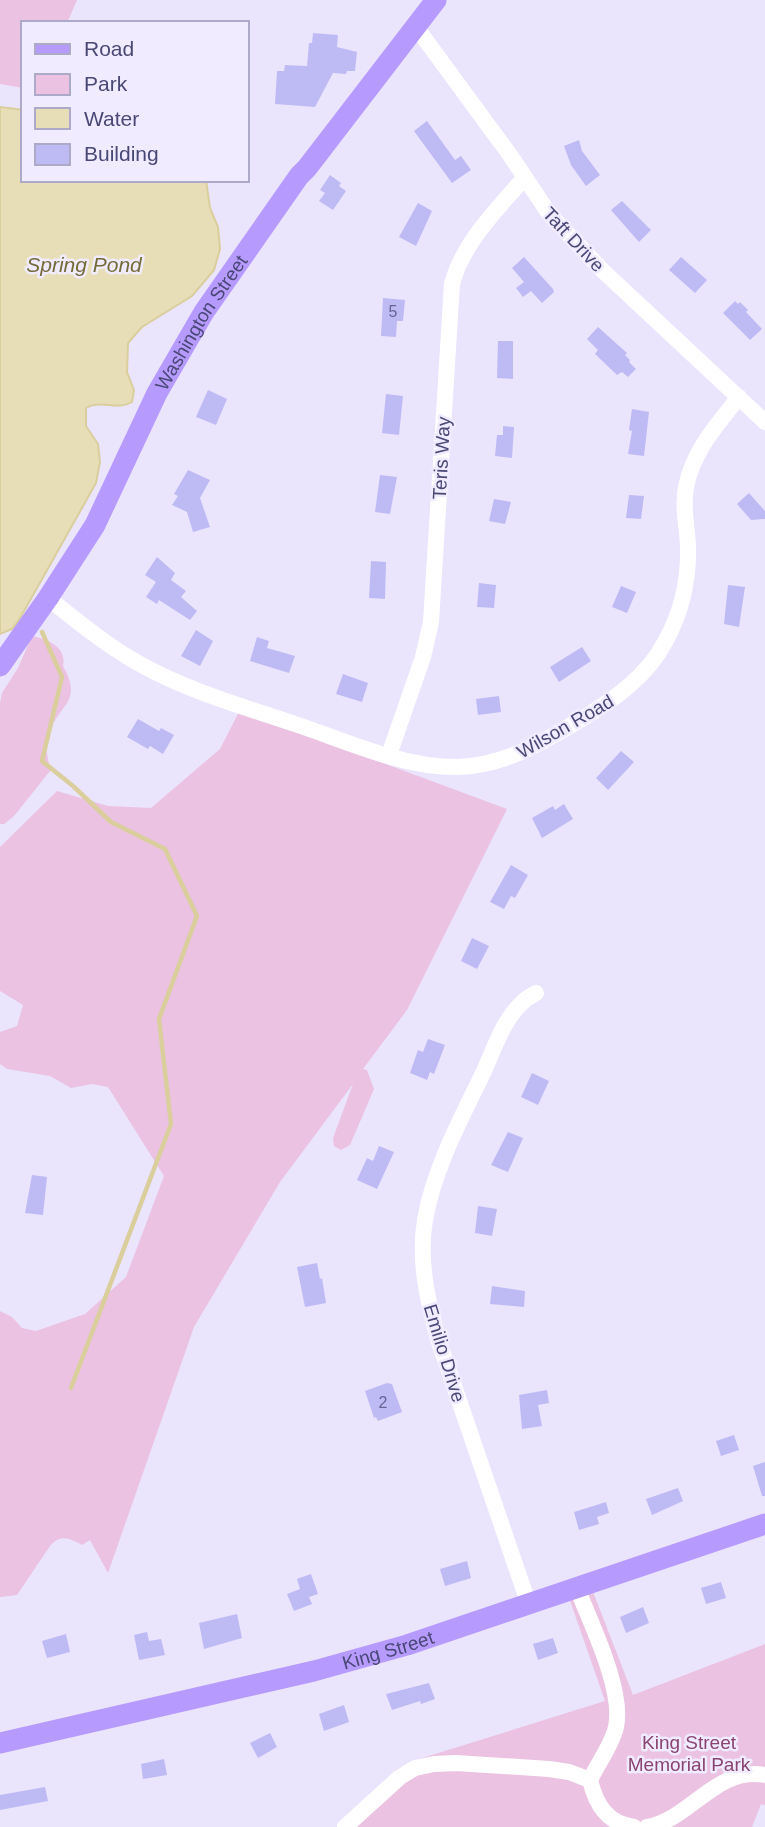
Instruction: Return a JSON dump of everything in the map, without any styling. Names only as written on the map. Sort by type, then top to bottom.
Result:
[{"type":"main road","name":"Washington Street","points":[[0,666],[95,525],[157,393],[204,313],[299,176],[436,0]]},
{"type":"main road","name":"King Street","points":[[0,1743],[314,1671],[407,1645],[765,1524]]},
{"type":"street","name":"Taft Drive","points":[[416,27],[550,215],[576,243],[765,422]]},
{"type":"street","name":"Teris Way","points":[[389,755],[431,622],[452,284],[461,256],[469,244],[525,177]]},
{"type":"street","name":"Wilson Road","points":[[48,598],[110,645],[155,672],[212,696],[389,755],[443,766],[477,765],[511,757],[545,742],[615,698],[630,685],[664,644],[680,609],[685,588],[688,565],[684,507],[686,488],[699,451],[739,397]]},
{"type":"street","name":"Emilio Drive","points":[[529,1605],[439,1342],[429,1305],[423,1262],[425,1222],[433,1186],[447,1151],[500,1035],[522,1002],[536,993]]},
{"type":"street","points":[[577,1588],[615,1688],[618,1713],[614,1736],[590,1780],[594,1796],[604,1813],[620,1824],[634,1827]]},
{"type":"street","points":[[345,1827],[400,1777],[415,1768],[434,1764],[549,1769],[569,1772],[590,1780]]},
{"type":"street","points":[[646,1827],[664,1821],[738,1774],[765,1775]]},
{"type":"green space","points":[[0,0],[77,0],[68,21],[21,21],[21,88],[0,84]]},
{"type":"green space","points":[[32,636],[44,639],[59,649],[69,678],[70,696],[47,737],[50,771],[14,816],[0,824],[0,703],[2,693],[18,668]]},
{"type":"green space","points":[[240,710],[507,809],[407,1010],[363,1069],[367,1070],[374,1089],[350,1145],[341,1150],[334,1146],[333,1138],[353,1084],[280,1182],[194,1327],[108,1573],[90,1540],[82,1545],[62,1539],[50,1546],[17,1595],[0,1597],[0,1311],[12,1317],[22,1328],[36,1331],[85,1314],[126,1277],[164,1176],[108,1087],[92,1084],[71,1088],[50,1076],[7,1069],[0,1064],[0,1032],[17,1026],[23,1005],[0,991],[0,847],[57,791],[108,806],[151,808],[220,749]]},
{"type":"green space","name":"King Street Memorial Park","points":[[590,1584],[633,1695],[765,1644],[765,1805],[761,1804],[752,1827],[340,1827],[397,1769],[416,1760],[605,1701],[567,1592]]},
{"type":"water","name":"Spring Pond","points":[[0,107],[21,110],[21,182],[206,182],[210,208],[218,227],[220,249],[214,270],[192,296],[142,327],[128,343],[127,372],[134,390],[132,402],[86,408],[86,426],[98,444],[100,462],[96,483],[19,620],[12,629],[0,634]]},
{"type":"building","points":[[313,33],[338,35],[337,47],[357,52],[355,71],[347,71],[346,74],[333,73],[315,107],[275,104],[277,71],[284,71],[285,65],[307,66],[309,43],[312,43]]},
{"type":"building","points":[[427,121],[455,160],[461,156],[471,170],[452,183],[414,131]]},
{"type":"building","points":[[579,140],[582,151],[600,175],[586,186],[571,165],[564,146]]},
{"type":"building","points":[[330,175],[341,183],[339,186],[346,191],[333,210],[319,201],[325,193],[320,190]]},
{"type":"building","points":[[622,201],[651,230],[639,242],[611,210]]},
{"type":"building","points":[[418,203],[432,211],[416,246],[399,237]]},
{"type":"building","points":[[524,257],[553,289],[554,292],[542,303],[531,291],[523,297],[516,288],[524,282],[512,268]]},
{"type":"building","points":[[681,257],[707,280],[695,293],[669,270]]},
{"type":"building","points":[[383,298],[405,300],[403,321],[397,321],[396,337],[381,336]]},
{"type":"building","points":[[735,301],[748,310],[746,312],[762,329],[750,340],[723,313]]},
{"type":"building","points":[[598,327],[627,353],[625,355],[636,369],[628,377],[622,372],[617,375],[595,354],[598,350],[587,339]]},
{"type":"building","points":[[498,341],[513,341],[513,379],[497,378]]},
{"type":"building","points":[[208,390],[227,399],[216,425],[196,417]]},
{"type":"building","points":[[386,394],[403,396],[399,435],[382,433]]},
{"type":"building","points":[[632,409],[649,412],[644,456],[628,454]]},
{"type":"building","points":[[503,426],[514,427],[512,458],[495,456],[497,435],[503,435]]},
{"type":"building","points":[[188,470],[210,480],[200,498],[210,527],[193,532],[187,512],[172,505],[178,496],[174,494]]},
{"type":"building","points":[[380,475],[397,477],[390,514],[375,512]]},
{"type":"building","points":[[749,493],[765,511],[765,519],[751,520],[737,504]]},
{"type":"building","points":[[629,495],[644,496],[641,519],[626,518]]},
{"type":"building","points":[[494,499],[511,502],[505,524],[489,521]]},
{"type":"building","points":[[157,557],[175,573],[171,580],[186,591],[181,597],[197,611],[190,620],[159,600],[157,604],[146,597],[156,582],[145,575]]},
{"type":"building","points":[[371,561],[386,562],[385,599],[369,598]]},
{"type":"building","points":[[479,583],[496,585],[494,608],[477,607]]},
{"type":"building","points":[[728,585],[745,587],[739,627],[724,624]]},
{"type":"building","points":[[621,586],[636,592],[627,613],[612,607]]},
{"type":"building","points":[[196,630],[213,641],[200,666],[181,656]]},
{"type":"building","points":[[257,637],[269,641],[267,648],[295,656],[289,673],[250,661]]},
{"type":"building","points":[[582,647],[591,661],[559,682],[550,667]]},
{"type":"building","points":[[343,674],[368,683],[362,702],[336,694]]},
{"type":"building","points":[[499,696],[501,712],[478,715],[476,699]]},
{"type":"building","points":[[138,719],[159,731],[161,728],[174,735],[163,754],[127,737]]},
{"type":"building","points":[[621,751],[634,762],[608,790],[596,778]]},
{"type":"building","points":[[564,804],[573,819],[542,838],[532,818],[553,806],[555,810]]},
{"type":"building","points":[[511,865],[528,875],[515,898],[511,896],[504,909],[490,902]]},
{"type":"building","points":[[472,938],[489,946],[477,969],[461,961]]},
{"type":"building","points":[[428,1039],[445,1045],[434,1074],[430,1072],[427,1080],[410,1073],[418,1050],[423,1052]]},
{"type":"building","points":[[532,1073],[549,1081],[538,1105],[521,1097]]},
{"type":"building","points":[[508,1132],[523,1138],[508,1172],[491,1165]]},
{"type":"building","points":[[379,1146],[394,1152],[377,1189],[357,1180],[367,1158],[373,1161]]},
{"type":"building","points":[[32,1175],[47,1177],[43,1215],[25,1213]]},
{"type":"building","points":[[478,1206],[497,1209],[492,1236],[475,1233]]},
{"type":"building","points":[[317,1263],[326,1303],[305,1307],[297,1267]]},
{"type":"building","points":[[492,1286],[525,1291],[524,1307],[490,1304]]},
{"type":"building","points":[[387,1383],[392,1384],[402,1412],[378,1421],[374,1418],[365,1391]]},
{"type":"building","points":[[547,1390],[549,1403],[538,1405],[542,1426],[522,1429],[519,1395]]},
{"type":"building","points":[[734,1435],[739,1450],[721,1456],[716,1441]]},
{"type":"building","points":[[765,1462],[765,1496],[762,1496],[753,1466]]},
{"type":"building","points":[[678,1488],[683,1501],[652,1515],[646,1499]]},
{"type":"building","points":[[606,1502],[609,1513],[597,1517],[599,1524],[579,1530],[574,1512]]},
{"type":"building","points":[[467,1561],[471,1578],[445,1586],[440,1569]]},
{"type":"building","points":[[311,1574],[318,1594],[309,1597],[312,1604],[294,1611],[287,1594],[300,1589],[297,1579]]},
{"type":"building","points":[[721,1582],[726,1598],[706,1604],[701,1588]]},
{"type":"building","points":[[643,1607],[649,1623],[626,1633],[620,1617]]},
{"type":"building","points":[[237,1614],[242,1638],[204,1649],[199,1623]]},
{"type":"building","points":[[147,1632],[149,1641],[161,1639],[165,1655],[139,1660],[134,1635]]},
{"type":"building","points":[[66,1634],[70,1652],[47,1658],[42,1641]]},
{"type":"building","points":[[553,1638],[558,1653],[538,1660],[533,1644]]},
{"type":"building","points":[[429,1683],[435,1699],[392,1710],[386,1694]]},
{"type":"building","points":[[344,1705],[349,1722],[324,1731],[319,1714]]},
{"type":"building","points":[[270,1733],[277,1747],[258,1758],[250,1743]]},
{"type":"building","points":[[164,1759],[167,1775],[143,1779],[141,1764]]},
{"type":"building","points":[[45,1787],[48,1801],[0,1810],[0,1795]]},
{"type":"waterway","points":[[42,632],[62,677],[42,761],[111,822],[165,849],[197,916],[159,1019],[171,1124],[71,1388]]}]
